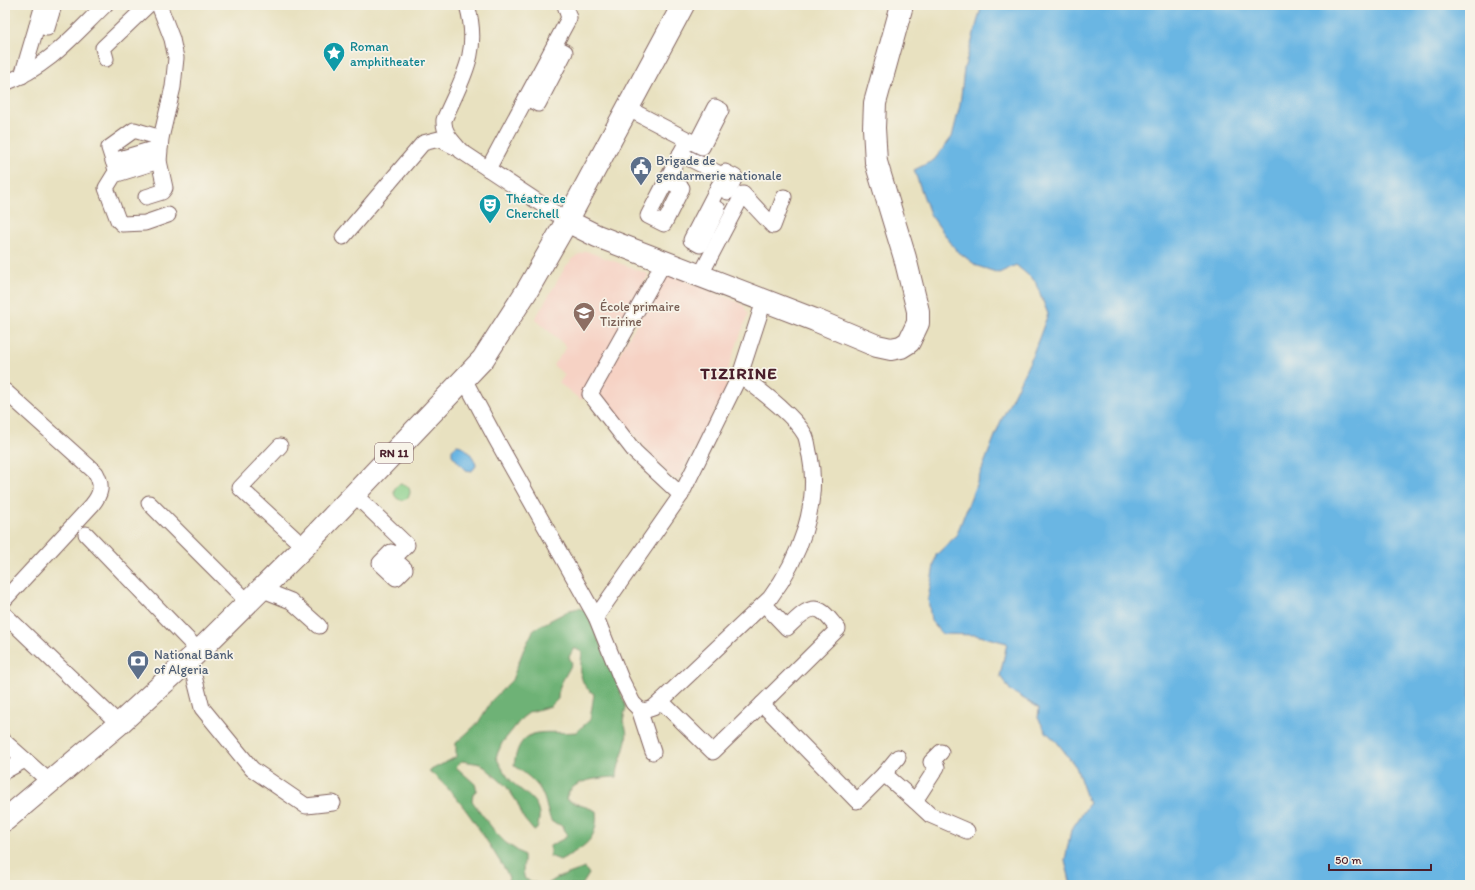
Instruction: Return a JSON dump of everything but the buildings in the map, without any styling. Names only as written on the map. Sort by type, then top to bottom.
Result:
[{"type":"main road","name":"RN 11","points":[[5,820],[119,724],[194,656],[304,547],[483,359],[506,325],[567,221],[683,5]]},
{"type":"main road","points":[[567,221],[597,236],[815,320],[877,346],[891,348],[901,347],[909,342],[915,334],[918,323],[915,298],[894,217],[876,162],[874,128],[875,103],[902,5]]},
{"type":"street","points":[[11,80],[37,26],[42,5]]},
{"type":"street","points":[[37,26],[47,28],[54,5]]},
{"type":"street","points":[[11,80],[42,65],[104,5]]},
{"type":"street","points":[[106,60],[103,48],[148,5]]},
{"type":"street","points":[[146,197],[162,192],[165,188],[160,148],[173,87],[176,58],[172,38],[159,5]]},
{"type":"street","points":[[342,237],[424,143],[446,115],[471,57],[472,34],[467,5]]},
{"type":"street","points":[[488,169],[569,18],[565,5]]},
{"type":"street","points":[[627,108],[692,141],[680,154],[667,181]]},
{"type":"street","points":[[446,115],[445,129],[450,140],[461,151]]},
{"type":"street","points":[[160,148],[134,130],[109,148],[115,167],[106,188],[120,223],[129,225],[145,223],[168,215]]},
{"type":"street","points":[[424,143],[439,138],[567,221]]},
{"type":"street","points":[[115,167],[160,148]]},
{"type":"street","points":[[680,154],[721,181],[709,204]]},
{"type":"street","points":[[700,276],[743,194],[773,226],[784,197]]},
{"type":"street","points":[[664,262],[590,394],[635,452],[681,495]]},
{"type":"street","points":[[596,617],[681,495],[740,375],[764,301]]},
{"type":"street","points":[[639,709],[644,711],[653,708],[764,604],[782,582],[803,536],[813,500],[814,475],[805,435],[791,419],[740,375]]},
{"type":"street","points":[[464,379],[596,617],[621,679],[633,703],[639,709],[653,752]]},
{"type":"street","points":[[5,391],[96,473],[101,488],[98,498],[92,506],[5,599]]},
{"type":"street","points":[[280,446],[240,488],[304,547]]},
{"type":"street","points":[[354,494],[407,545],[396,556]]},
{"type":"street","points":[[149,503],[255,595],[291,601],[319,626]]},
{"type":"street","points":[[86,534],[194,656],[202,708],[252,769],[306,806],[333,803]]},
{"type":"street","points":[[661,701],[712,752],[838,629],[821,610],[813,609],[803,613],[787,628],[764,604]]},
{"type":"street","points":[[5,615],[119,724]]},
{"type":"street","points":[[762,704],[857,801],[884,774],[898,757]]},
{"type":"street","points":[[5,742],[50,782]]},
{"type":"street","points":[[915,801],[937,767],[931,762],[940,752]]},
{"type":"street","points":[[5,771],[25,760]]},
{"type":"street","points":[[884,774],[930,815],[967,831]]},
{"type":"shaded area","name":"École primaire Tizirine","points":[[586,251],[649,274],[581,400],[559,383],[565,375],[553,365],[567,347],[535,319],[566,266],[576,256]]},
{"type":"shaded area","points":[[665,273],[738,302],[744,306],[748,314],[727,372],[726,389],[678,480],[670,476],[597,393]]},
{"type":"green space","points":[[399,484],[405,484],[410,489],[408,498],[405,500],[399,500],[394,495],[394,489]]},
{"type":"green space","points":[[579,608],[586,611],[626,707],[623,722],[627,735],[617,777],[594,779],[573,787],[566,799],[596,811],[595,829],[588,842],[576,851],[560,860],[550,856],[550,846],[567,836],[563,826],[552,822],[541,790],[531,778],[514,765],[517,751],[522,742],[528,736],[544,732],[576,732],[590,720],[594,694],[585,686],[581,676],[582,652],[574,648],[569,657],[572,663],[559,689],[558,699],[551,706],[530,712],[522,718],[502,743],[496,757],[510,780],[530,797],[537,807],[539,820],[537,829],[534,831],[524,819],[517,802],[506,786],[481,764],[462,761],[456,767],[475,784],[477,790],[473,794],[472,801],[496,833],[506,843],[524,855],[523,872],[525,879],[541,885],[506,885],[509,878],[506,871],[480,831],[451,792],[429,771],[456,757],[456,743],[478,723],[492,700],[512,680],[523,651],[534,629],[570,610]]},
{"type":"green space","points":[[585,868],[589,874],[582,885],[546,885],[557,878]]},
{"type":"water","points":[[982,5],[1470,5],[1470,885],[1071,885],[1065,860],[1071,830],[1089,804],[1076,767],[1057,742],[1046,732],[1038,718],[1039,708],[1011,691],[1000,676],[1007,643],[976,635],[942,634],[931,621],[928,598],[936,555],[956,536],[1000,423],[1031,359],[1048,314],[1035,281],[1016,265],[999,273],[977,266],[956,250],[930,214],[914,170],[934,160],[952,137],[960,105],[964,69]]},
{"type":"water","points":[[457,445],[467,450],[476,463],[476,466],[472,471],[465,470],[452,455],[452,449]]},
{"type":"place","name":"Roman amphitheater","points":[[334,72]]},
{"type":"place","name":"Brigade de gendarmerie nationale","points":[[641,186]]},
{"type":"place","name":"Théatre de Cherchell","points":[[490,224]]},
{"type":"place","name":"École primaire Tizirine","points":[[584,332]]},
{"type":"place","name":"National Bank of Algeria","points":[[138,680]]},
{"type":"district","name":"TIZIRINE","points":[[739,373]]}]
